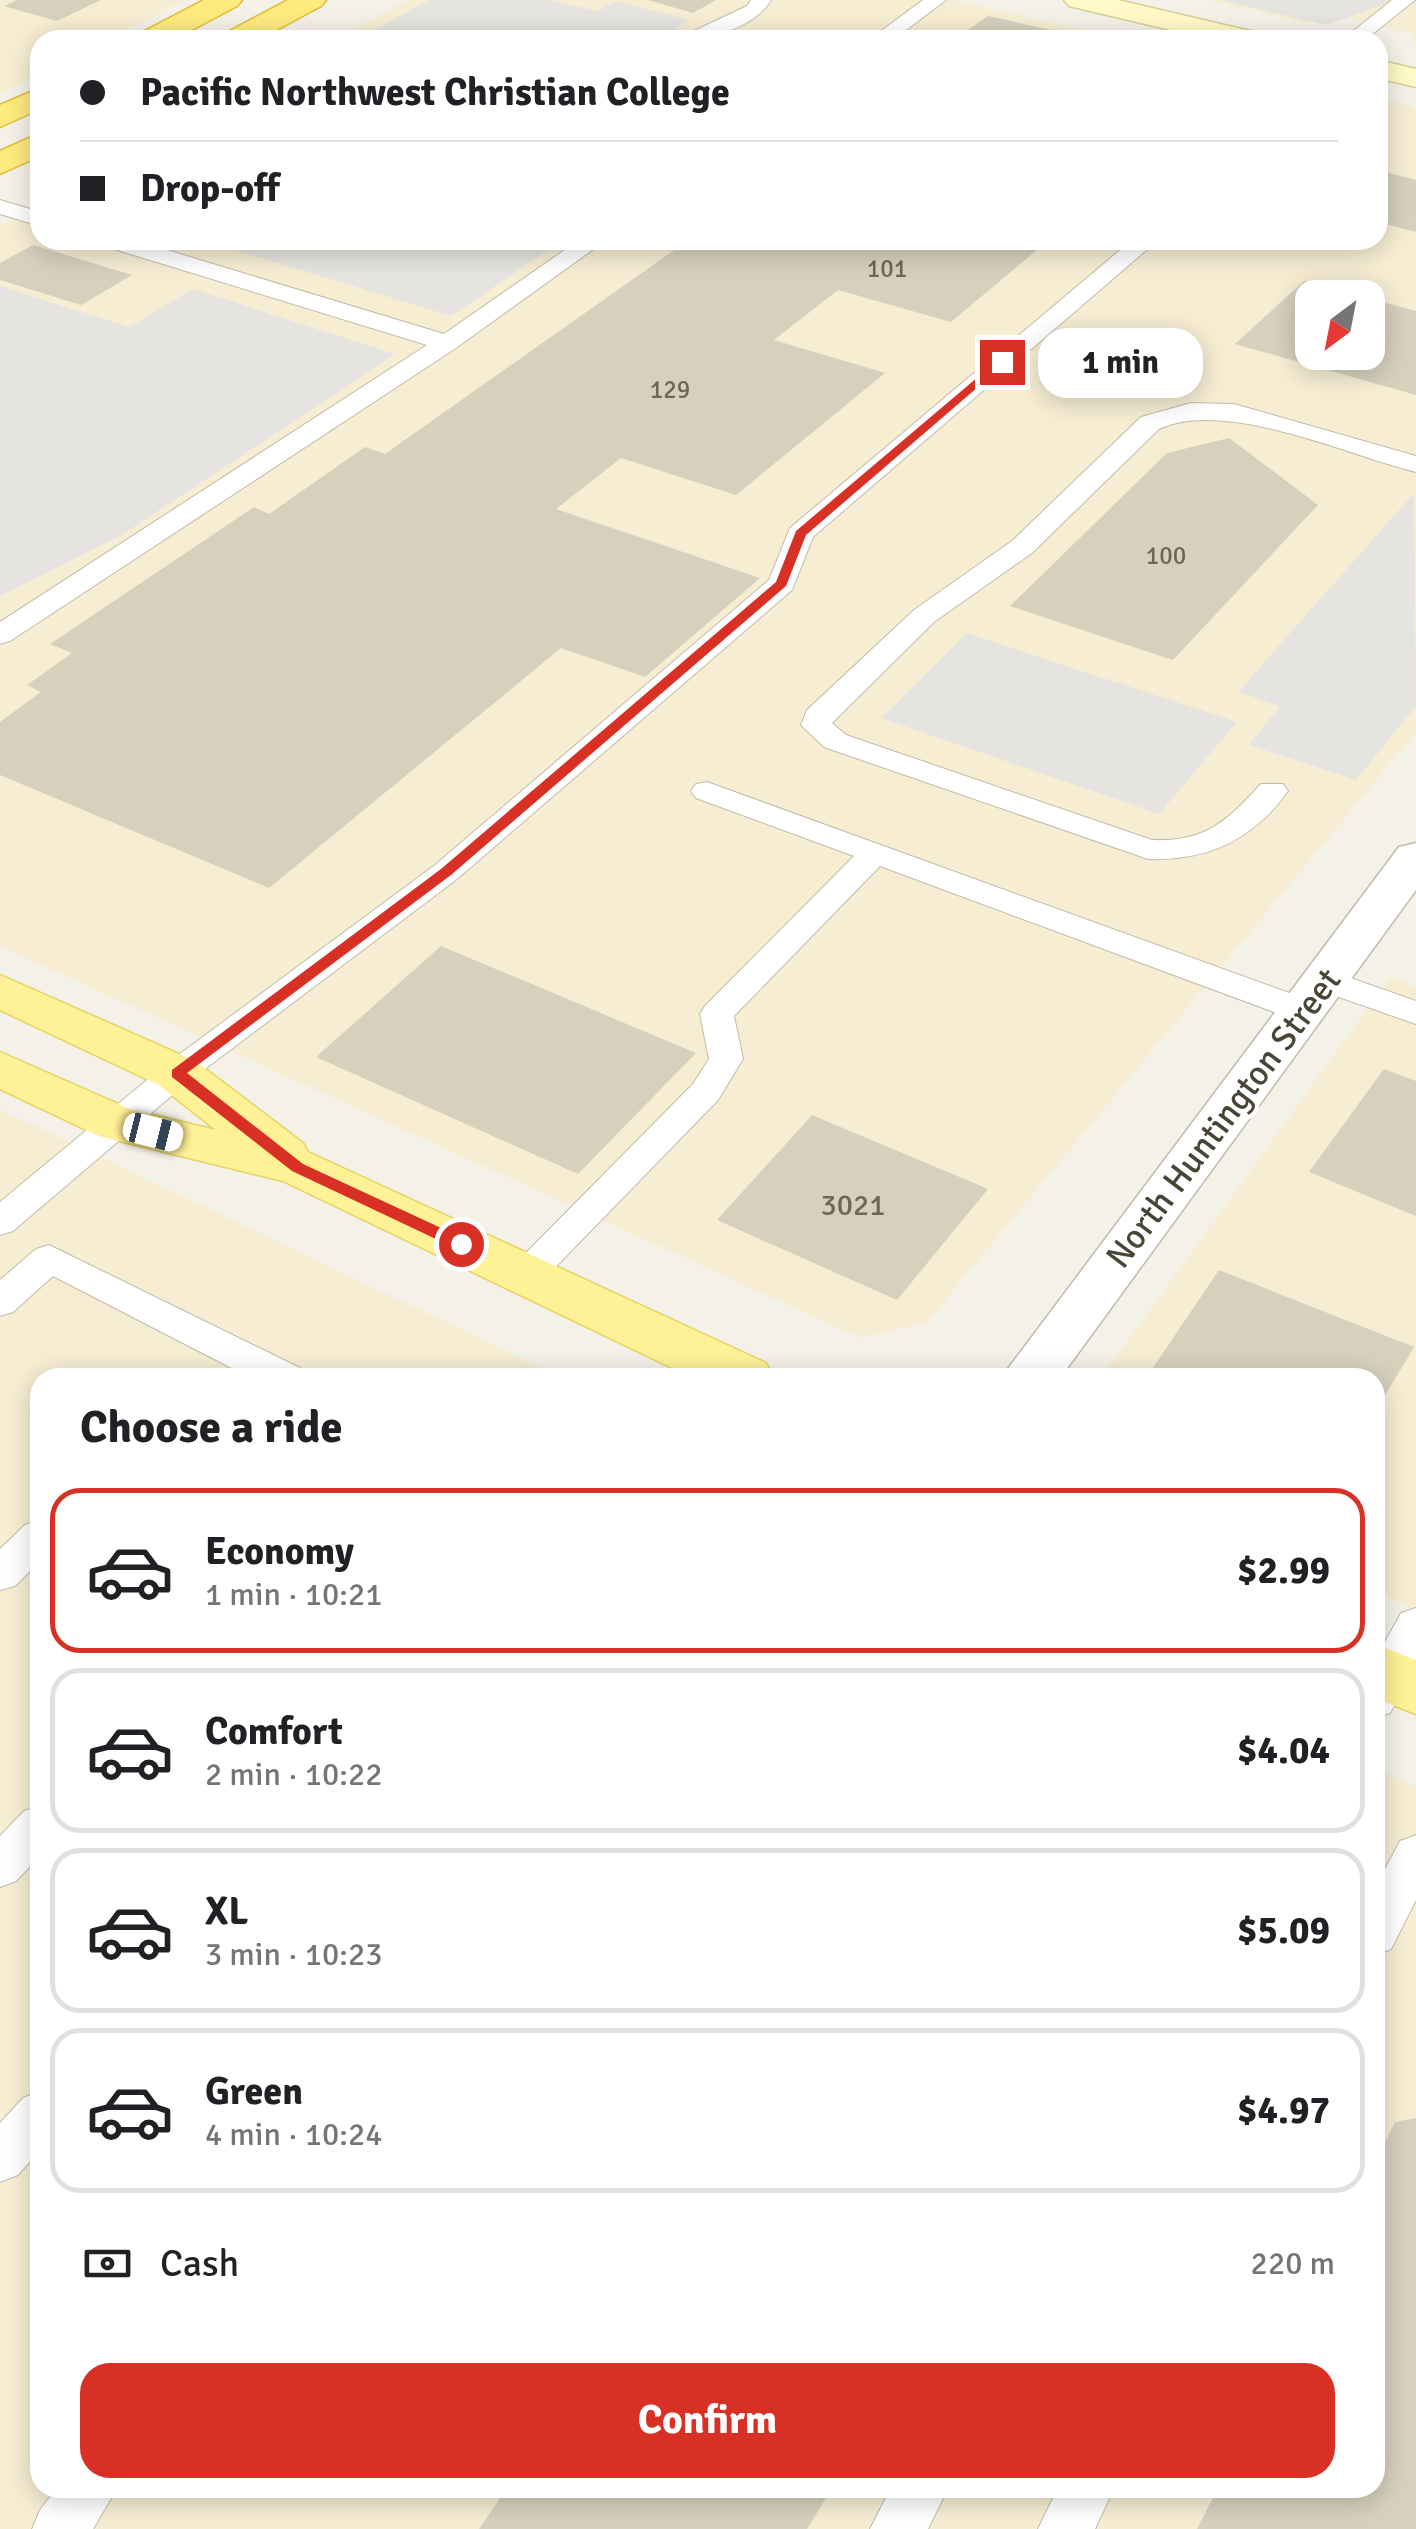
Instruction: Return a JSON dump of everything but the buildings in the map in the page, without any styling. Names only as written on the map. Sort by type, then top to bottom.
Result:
[{"type":"highway","points":[[170,30],[228,0]]},
{"type":"highway","points":[[254,30],[310,0]]},
{"type":"highway","points":[[0,117],[30,101]]},
{"type":"highway","points":[[0,164],[30,148]]},
{"type":"main road","points":[[1079,0],[1209,30]]},
{"type":"main road","points":[[1388,71],[1416,78]]},
{"type":"main road","points":[[0,991],[177,1073],[298,1168]]},
{"type":"main road","points":[[0,1069],[117,1124],[298,1168],[526,1275],[708,1368]]},
{"type":"street","name":"North Huntington Street","points":[[1036,1368],[1416,858]]},
{"type":"lane","points":[[708,30],[755,10],[761,0]]},
{"type":"lane","points":[[894,30],[936,0]]},
{"type":"lane","points":[[1365,30],[1405,0]]},
{"type":"lane","points":[[0,207],[30,216]]},
{"type":"lane","points":[[142,250],[447,343]]},
{"type":"lane","points":[[0,635],[447,343],[580,250]]},
{"type":"lane","points":[[0,1222],[177,1073],[446,872],[782,584],[800,534],[1134,250]]},
{"type":"lane","points":[[1272,791],[1235,831],[1214,842],[1169,851],[1148,849],[835,742],[816,724],[818,716],[924,616],[1022,547],[1150,423],[1167,414],[1209,409],[1234,412],[1416,464]]},
{"type":"lane","points":[[708,791],[874,854],[1314,995],[1416,1014]]},
{"type":"lane","points":[[526,1275],[706,1092],[726,1058],[717,1014],[874,854]]},
{"type":"lane","points":[[0,1235],[266,1368]]},
{"type":"lane","points":[[0,1302],[50,1258]]},
{"type":"lane","points":[[0,1574],[30,1546]]},
{"type":"lane","points":[[0,1867],[30,1836]]},
{"type":"lane","points":[[1385,1915],[1416,1855]]},
{"type":"lane","points":[[0,2159],[30,2125]]},
{"type":"lane","points":[[58,2529],[82,2498]]},
{"type":"lane","points":[[896,2529],[914,2498]]},
{"type":"lane","points":[[1065,2529],[1082,2498]]},
{"type":"shaded area","points":[[0,0],[184,0],[126,30],[30,30],[30,78],[0,94]]},
{"type":"shaded area","points":[[407,0],[952,0],[1082,30],[353,30]]},
{"type":"shaded area","points":[[429,0],[550,0],[596,11],[616,1],[689,20],[675,30],[374,30]]},
{"type":"shaded area","points":[[1206,0],[1416,0],[1416,46],[1411,34],[1337,15],[1306,23]]},
{"type":"shaded area","points":[[1220,0],[1395,0],[1326,25]]},
{"type":"shaded area","points":[[1388,100],[1416,107],[1416,732],[927,1322],[861,1338],[0,946],[0,226],[30,210],[30,250],[1388,250]]},
{"type":"shaded area","points":[[235,250],[548,250],[451,316]]},
{"type":"shaded area","points":[[0,286],[129,327],[193,289],[395,354],[123,534],[0,596]]},
{"type":"shaded area","points":[[1414,493],[1416,706],[1356,780],[1249,745],[1280,706],[1238,692]]},
{"type":"shaded area","points":[[967,633],[1237,722],[1159,814],[881,718]]},
{"type":"shaded area","points":[[1390,977],[1416,987],[1416,1611],[1385,1596],[1385,1368],[1108,1368]]},
{"type":"shaded area","points":[[0,1109],[542,1368],[30,1368],[30,2498],[1385,2498],[1385,1772],[1416,1787],[1416,2529],[0,2529]]},
{"type":"route","points":[[461,1244],[298,1168],[177,1073],[446,872],[782,584],[800,534],[1002,362]]}]
